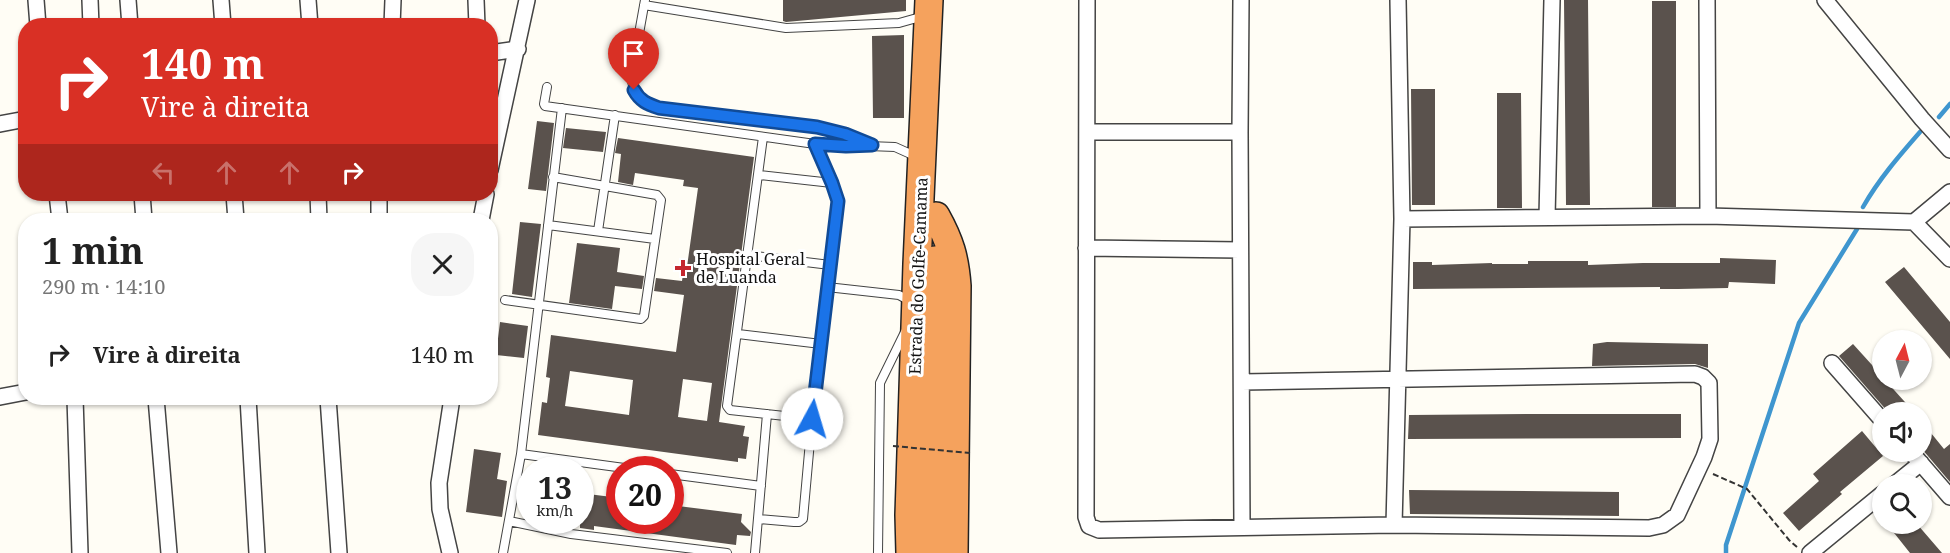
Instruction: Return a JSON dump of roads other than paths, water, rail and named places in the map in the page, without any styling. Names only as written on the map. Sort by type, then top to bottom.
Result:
[{"type":"highway","name":"Estrada do Golfe-Camama","points":[[910,553],[908,300],[921,175],[914,136],[935,5]]},
{"type":"highway","name":"Estrada do Golfe-Camama","points":[[929,553],[936,216],[935,5]]},
{"type":"highway","points":[[936,216],[947,236],[955,259],[957,286],[954,553]]},
{"type":"highway","points":[[897,553],[909,514]]},
{"type":"street","points":[[36,0],[37,18]]},
{"type":"street","points":[[90,0],[91,18]]},
{"type":"street","points":[[128,0],[129,18]]},
{"type":"street","points":[[221,0],[222,18]]},
{"type":"street","points":[[308,0],[309,18]]},
{"type":"street","points":[[392,18],[393,0]]},
{"type":"street","points":[[476,0],[477,18]]},
{"type":"street","points":[[498,135],[527,0]]},
{"type":"street","points":[[1087,0],[1086,517],[1089,526],[1099,530],[1394,525],[1649,528],[1663,525],[1677,515],[1710,439],[1709,383],[1703,377],[1695,374],[1242,382]]},
{"type":"street","points":[[1241,0],[1242,527]]},
{"type":"street","points":[[1394,525],[1402,219],[1398,0]]},
{"type":"street","points":[[1547,217],[1552,0]]},
{"type":"street","points":[[1707,0],[1708,216]]},
{"type":"street","points":[[1829,1],[1945,144]]},
{"type":"street","points":[[498,51],[518,49]]},
{"type":"street","points":[[0,124],[18,121]]},
{"type":"street","points":[[1087,132],[1240,132]]},
{"type":"street","points":[[1402,219],[1708,216],[1914,222],[1950,192]]},
{"type":"street","points":[[1914,222],[1950,259]]},
{"type":"street","points":[[1086,248],[1240,250]]},
{"type":"street","points":[[1832,363],[1872,409]]},
{"type":"street","points":[[0,397],[18,394]]},
{"type":"street","points":[[75,405],[80,553]]},
{"type":"street","points":[[157,405],[170,553]]},
{"type":"street","points":[[248,405],[257,553]]},
{"type":"street","points":[[328,405],[339,553]]},
{"type":"street","points":[[450,553],[440,509],[439,483],[451,405]]},
{"type":"street","points":[[1903,474],[1912,462]]},
{"type":"street","points":[[1920,462],[1950,497]]},
{"type":"street","points":[[1812,552],[1872,502]]},
{"type":"lane","points":[[872,145],[845,134],[817,127],[659,108],[646,104],[639,99],[631,78],[644,2],[786,28],[898,22],[935,5]]},
{"type":"lane","points":[[547,87],[544,105],[815,144],[896,147],[918,158],[922,166],[921,175]]},
{"type":"lane","points":[[503,553],[521,454],[537,303],[562,108]]},
{"type":"lane","points":[[598,231],[615,115]]},
{"type":"lane","points":[[896,147],[914,136]]},
{"type":"lane","points":[[764,137],[728,409],[812,419]]},
{"type":"lane","points":[[758,519],[799,522],[803,519],[812,419],[838,201],[815,144]]},
{"type":"lane","points":[[759,175],[832,183]]},
{"type":"lane","points":[[505,300],[643,318],[661,200],[657,195],[553,177]]},
{"type":"lane","points":[[548,225],[655,239]]},
{"type":"lane","points":[[748,255],[830,265]]},
{"type":"lane","points":[[827,287],[892,293],[912,302],[908,300],[892,293]]},
{"type":"lane","points":[[878,553],[880,383],[908,300]]},
{"type":"lane","points":[[738,334],[821,344]]},
{"type":"lane","points":[[755,553],[767,414]]},
{"type":"lane","points":[[521,454],[606,466]]},
{"type":"lane","points":[[684,476],[761,486]]},
{"type":"lane","points":[[509,521],[571,534],[727,553]]},
{"type":"waterway","points":[[1939,117],[1950,104]]},
{"type":"waterway","points":[[1863,207],[1883,177],[1920,132]]},
{"type":"waterway","points":[[1726,553],[1726,545],[1799,323],[1857,229]]},
{"type":"place","name":"Hospital Geral de Luanda","points":[[683,268]]}]
